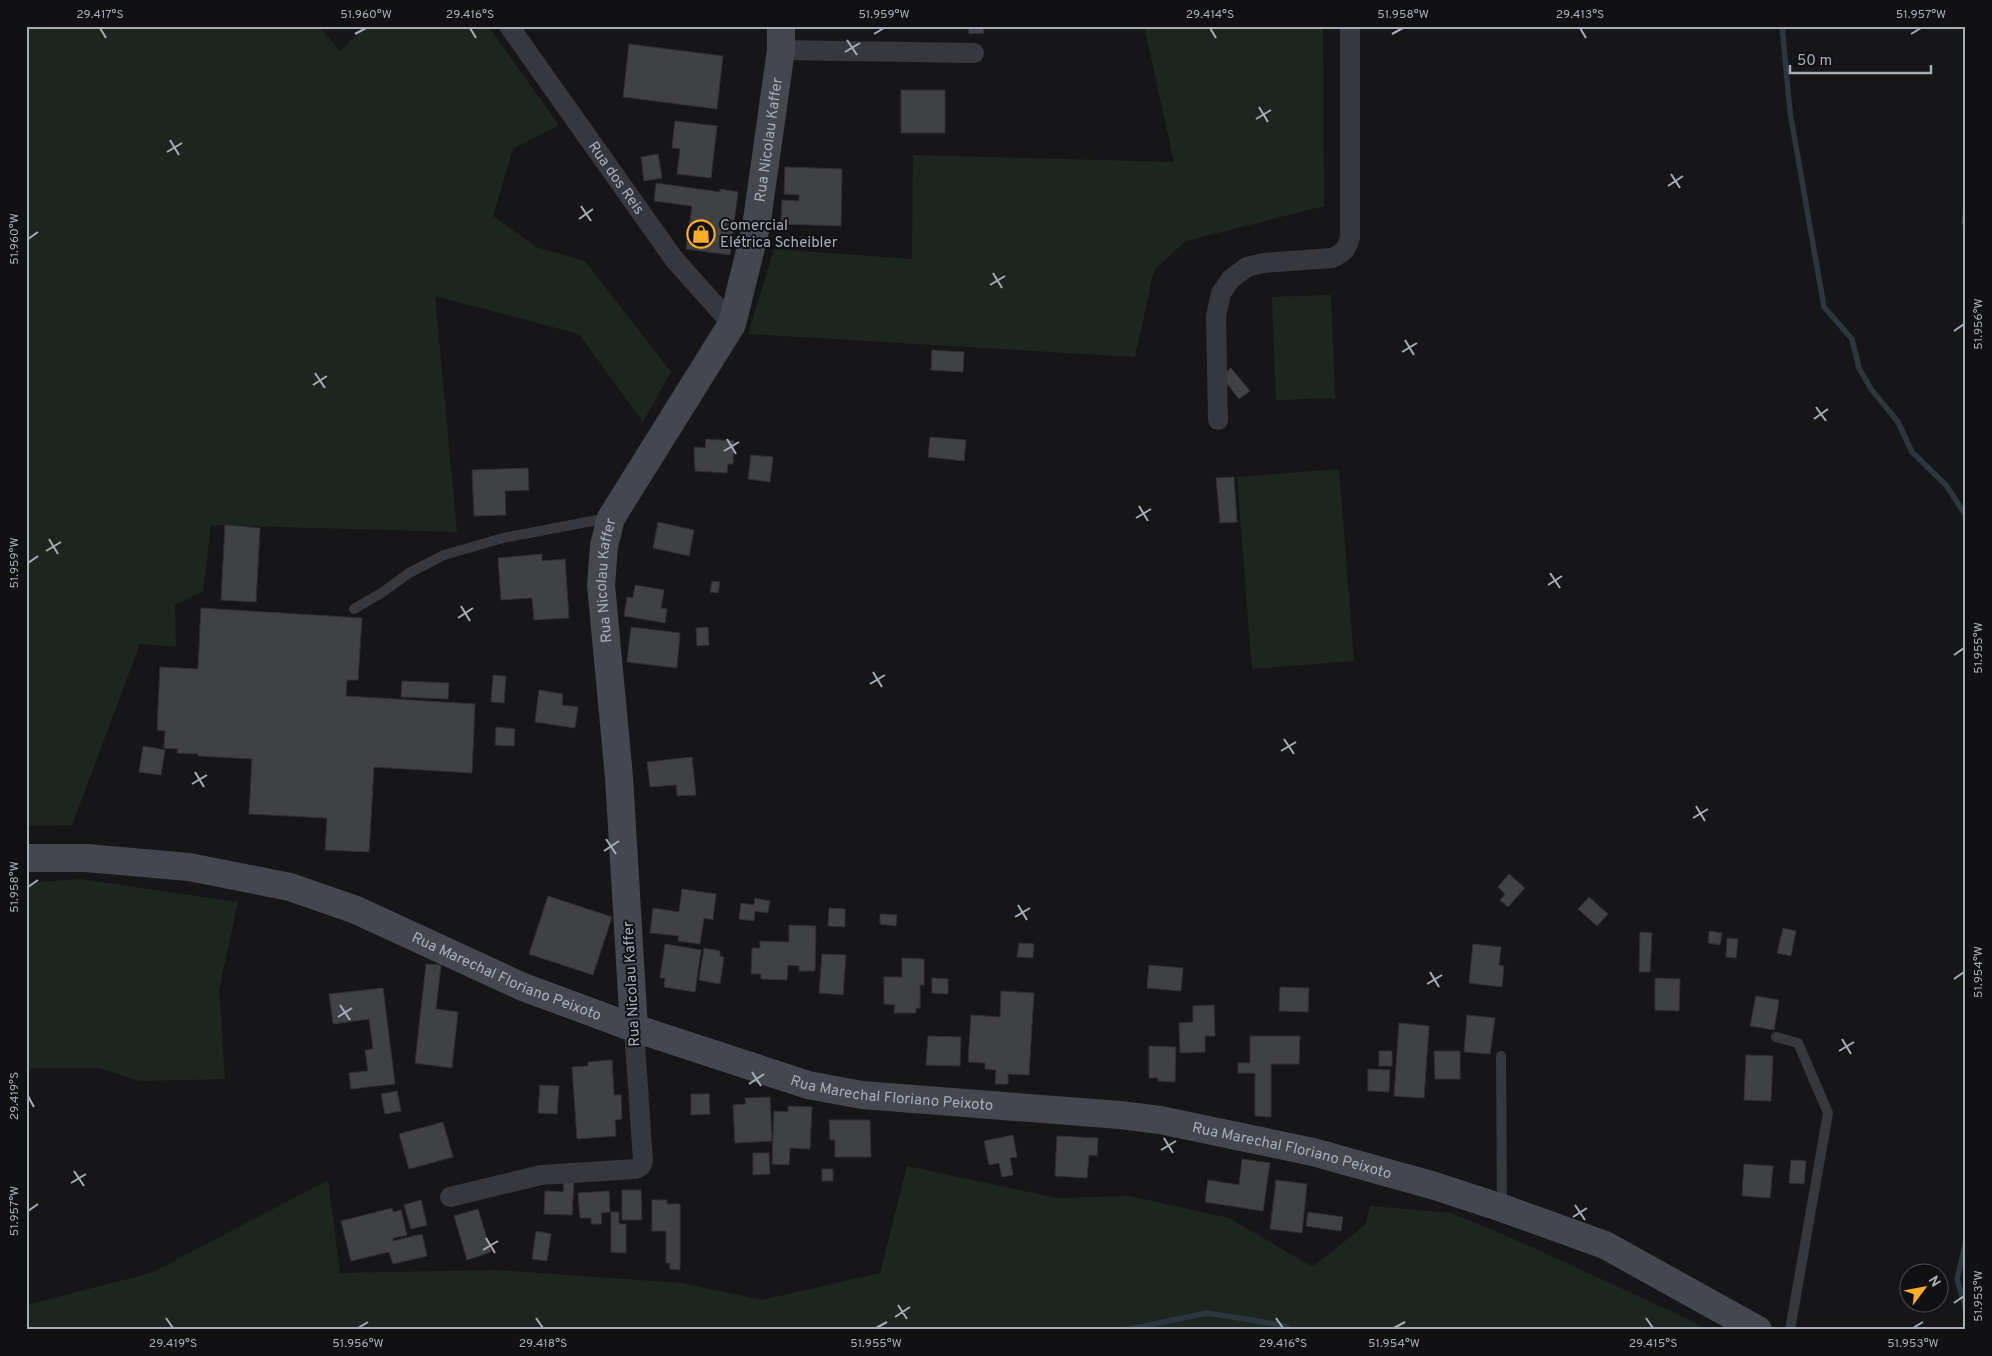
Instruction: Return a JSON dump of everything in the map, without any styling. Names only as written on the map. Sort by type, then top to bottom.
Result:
[{"type":"main road","name":"Rua Nicolau Kaffer","points":[[634,1028],[619,777],[601,585],[604,546],[611,518],[732,324],[756,227],[781,38]]},
{"type":"main road","name":"Rua Marechal Floriano Peixoto","points":[[26,858],[86,858],[189,867],[290,887],[356,910],[523,987],[634,1028],[808,1085],[862,1095],[1120,1115],[1160,1120],[1313,1152],[1435,1186],[1502,1208],[1605,1246],[1758,1330]]},
{"type":"street","name":"Rua dos Reis","points":[[509,26],[674,259],[732,324]]},
{"type":"street","points":[[1218,420],[1216,316],[1221,293],[1231,279],[1247,267],[1263,263],[1332,258],[1348,248],[1350,237],[1350,26]]},
{"type":"street","points":[[781,38],[974,54]]},
{"type":"street","name":"Rua Nicolau Kaffer","points":[[450,1197],[541,1175],[636,1169],[641,1166],[643,1161],[634,1028]]},
{"type":"lane","points":[[354,610],[409,573],[444,555],[504,538],[611,518]]},
{"type":"lane","points":[[1776,1037],[1798,1043],[1828,1113],[1790,1330]]},
{"type":"lane","points":[[1501,1056],[1502,1208]]},
{"type":"shaded area","points":[[26,26],[319,26],[340,51],[366,26],[488,26],[559,125],[513,149],[493,216],[536,247],[585,261],[671,372],[643,422],[579,334],[435,296],[457,532],[211,525],[203,591],[175,605],[176,647],[140,644],[72,825],[26,826]]},
{"type":"shaded area","points":[[1144,26],[1323,26],[1324,206],[1186,241],[1154,270],[1135,357],[748,334],[774,249],[912,259],[913,155],[1174,162]]},
{"type":"shaded area","points":[[1331,295],[1335,398],[1276,400],[1272,297]]},
{"type":"shaded area","points":[[1339,469],[1354,661],[1252,669],[1237,477]]},
{"type":"shaded area","points":[[80,879],[238,902],[219,990],[225,1079],[140,1081],[99,1068],[26,1068],[26,883]]},
{"type":"shaded area","points":[[907,1166],[1057,1198],[1130,1196],[1229,1218],[1313,1267],[1366,1224],[1370,1206],[1452,1213],[1523,1243],[1708,1330],[26,1330],[26,1305],[151,1273],[328,1180],[340,1273],[497,1270],[682,1283],[762,1300],[880,1273]]},
{"type":"building","points":[[968,26],[983,26],[984,33],[969,34]]},
{"type":"building","points":[[629,44],[723,56],[717,109],[623,97]]},
{"type":"building","points":[[901,90],[945,90],[945,133],[901,133]]},
{"type":"building","points":[[675,121],[717,126],[711,178],[677,174],[680,149],[672,148]]},
{"type":"building","points":[[658,154],[662,178],[644,181],[641,157]]},
{"type":"building","points":[[785,167],[842,169],[841,226],[781,224],[782,200],[799,201],[799,195],[784,194]]},
{"type":"building","points":[[656,183],[720,192],[720,189],[738,192],[730,255],[686,249],[692,206],[654,201]]},
{"type":"building","points":[[1966,190],[1966,225],[1962,224]]},
{"type":"building","points":[[932,350],[964,352],[963,372],[931,370]]},
{"type":"building","points":[[1231,368],[1250,391],[1239,399],[1221,376]]},
{"type":"building","points":[[930,437],[966,440],[964,461],[928,457]]},
{"type":"building","points":[[706,439],[734,441],[733,464],[728,464],[727,473],[695,471],[694,447],[705,448]]},
{"type":"building","points":[[751,455],[773,457],[770,482],[748,479]]},
{"type":"building","points":[[528,468],[529,490],[505,491],[506,515],[474,516],[472,470]]},
{"type":"building","points":[[1234,477],[1237,522],[1220,523],[1216,478]]},
{"type":"building","points":[[658,522],[694,530],[689,556],[653,548]]},
{"type":"building","points":[[225,525],[260,528],[256,602],[221,600]]},
{"type":"building","points":[[542,554],[542,561],[565,559],[569,618],[534,620],[532,598],[501,600],[498,558]]},
{"type":"building","points":[[712,581],[720,582],[718,593],[710,592]]},
{"type":"building","points":[[635,585],[664,590],[661,608],[667,609],[665,623],[624,616],[627,597],[633,598]]},
{"type":"building","points":[[201,608],[362,618],[358,680],[347,680],[346,696],[475,704],[472,773],[374,767],[369,852],[325,850],[327,818],[249,814],[252,759],[177,753],[178,749],[164,748],[165,731],[157,730],[160,667],[198,669]]},
{"type":"building","points":[[631,627],[680,633],[677,668],[627,662]]},
{"type":"building","points":[[708,627],[709,645],[697,646],[696,628]]},
{"type":"building","points":[[493,675],[506,676],[504,703],[491,702]]},
{"type":"building","points":[[402,681],[449,683],[448,699],[401,697]]},
{"type":"building","points":[[539,690],[563,694],[562,705],[578,707],[575,728],[535,722]]},
{"type":"building","points":[[496,727],[515,729],[514,746],[495,745]]},
{"type":"building","points":[[143,746],[165,750],[161,775],[139,772]]},
{"type":"building","points":[[692,757],[696,795],[677,796],[676,785],[650,787],[647,762]]},
{"type":"building","points":[[1509,874],[1525,888],[1508,907],[1500,900],[1505,894],[1498,887]]},
{"type":"building","points":[[682,889],[716,894],[713,920],[704,918],[700,944],[678,941],[679,936],[650,933],[653,908],[679,912]]},
{"type":"building","points":[[548,896],[612,917],[593,975],[529,954]]},
{"type":"building","points":[[1589,897],[1608,914],[1597,926],[1578,909]]},
{"type":"building","points":[[755,898],[770,901],[768,913],[755,911],[754,921],[739,919],[741,903],[754,905]]},
{"type":"building","points":[[829,908],[845,909],[845,927],[828,926]]},
{"type":"building","points":[[880,914],[897,915],[896,926],[880,924]]},
{"type":"building","points":[[789,925],[816,926],[815,971],[799,971],[799,966],[788,965],[787,980],[761,979],[761,974],[751,974],[752,948],[760,948],[760,941],[789,942]]},
{"type":"building","points":[[1783,928],[1796,931],[1791,956],[1777,953]]},
{"type":"building","points":[[1709,931],[1722,933],[1720,945],[1708,943]]},
{"type":"building","points":[[1640,932],[1652,933],[1650,972],[1639,972]]},
{"type":"building","points":[[1727,938],[1738,939],[1736,958],[1726,957]]},
{"type":"building","points":[[1019,943],[1034,944],[1033,958],[1017,957]]},
{"type":"building","points":[[665,944],[701,950],[695,992],[664,987],[665,978],[660,978]]},
{"type":"building","points":[[1473,944],[1501,947],[1499,965],[1504,966],[1502,987],[1469,983]]},
{"type":"building","points":[[704,948],[720,951],[720,956],[724,957],[720,984],[699,980]]},
{"type":"building","points":[[822,954],[846,955],[843,995],[819,993]]},
{"type":"building","points":[[902,958],[924,959],[924,985],[920,985],[920,1008],[916,1008],[916,1013],[894,1013],[895,1005],[884,1004],[884,977],[902,977]]},
{"type":"building","points":[[426,964],[441,965],[436,1009],[458,1012],[452,1068],[415,1063]]},
{"type":"building","points":[[1149,965],[1183,968],[1181,991],[1147,988]]},
{"type":"building","points":[[932,978],[948,979],[948,994],[932,993]]},
{"type":"building","points":[[1655,978],[1680,979],[1679,1011],[1655,1010]]},
{"type":"building","points":[[1280,987],[1309,988],[1308,1012],[1279,1011]]},
{"type":"building","points":[[383,988],[395,1084],[351,1089],[349,1073],[368,1071],[365,1050],[373,1049],[369,1019],[333,1024],[329,994]]},
{"type":"building","points":[[1001,991],[1034,993],[1029,1075],[1008,1074],[1008,1084],[995,1084],[996,1070],[985,1069],[985,1063],[968,1062],[971,1015],[1000,1017]]},
{"type":"building","points":[[1756,996],[1779,1000],[1774,1030],[1750,1026]]},
{"type":"building","points":[[1214,1005],[1215,1036],[1205,1036],[1205,1052],[1180,1053],[1179,1023],[1193,1022],[1193,1006]]},
{"type":"building","points":[[1467,1015],[1495,1018],[1490,1054],[1464,1052]]},
{"type":"building","points":[[1399,1023],[1429,1026],[1424,1098],[1394,1096]]},
{"type":"building","points":[[928,1036],[961,1037],[960,1066],[926,1065]]},
{"type":"building","points":[[1250,1036],[1300,1036],[1299,1064],[1271,1064],[1271,1117],[1255,1116],[1255,1073],[1238,1073],[1238,1063],[1250,1063]]},
{"type":"building","points":[[1149,1046],[1176,1047],[1175,1082],[1158,1081],[1158,1078],[1149,1078]]},
{"type":"building","points":[[1379,1051],[1392,1051],[1392,1066],[1379,1066]]},
{"type":"building","points":[[1434,1051],[1460,1051],[1460,1079],[1435,1079]]},
{"type":"building","points":[[1746,1055],[1773,1056],[1771,1101],[1744,1100]]},
{"type":"building","points":[[612,1060],[614,1095],[621,1095],[622,1119],[615,1120],[616,1136],[577,1139],[572,1067],[588,1066],[588,1062]]},
{"type":"building","points":[[1368,1069],[1390,1070],[1389,1092],[1368,1091]]},
{"type":"building","points":[[540,1085],[559,1086],[557,1114],[538,1113]]},
{"type":"building","points":[[397,1091],[401,1111],[385,1114],[381,1094]]},
{"type":"building","points":[[691,1094],[709,1094],[710,1114],[691,1115]]},
{"type":"building","points":[[770,1097],[772,1141],[735,1143],[733,1105],[746,1104],[745,1098]]},
{"type":"building","points":[[788,1106],[812,1107],[810,1149],[790,1148],[789,1165],[772,1164],[774,1111],[788,1112]]},
{"type":"building","points":[[829,1120],[870,1120],[871,1157],[835,1157],[835,1140],[830,1140]]},
{"type":"building","points":[[443,1122],[453,1157],[409,1169],[399,1134]]},
{"type":"building","points":[[1013,1135],[1017,1157],[1010,1158],[1013,1175],[1002,1177],[999,1163],[989,1165],[984,1141]]},
{"type":"building","points":[[1057,1136],[1098,1138],[1097,1156],[1089,1155],[1087,1178],[1055,1176]]},
{"type":"building","points":[[753,1153],[769,1153],[770,1174],[753,1175]]},
{"type":"building","points":[[1242,1159],[1270,1163],[1263,1211],[1205,1202],[1208,1180],[1239,1185]]},
{"type":"building","points":[[1791,1160],[1806,1161],[1804,1184],[1789,1183]]},
{"type":"building","points":[[1744,1164],[1773,1166],[1770,1198],[1742,1196]]},
{"type":"building","points":[[822,1169],[833,1169],[833,1181],[822,1181]]},
{"type":"building","points":[[1276,1180],[1307,1184],[1302,1233],[1270,1229]]},
{"type":"building","points":[[564,1181],[574,1182],[572,1215],[544,1214],[545,1191],[563,1192]]},
{"type":"building","points":[[622,1190],[641,1190],[642,1220],[622,1220]]},
{"type":"building","points":[[609,1191],[610,1212],[601,1213],[602,1224],[591,1224],[591,1218],[580,1218],[578,1193]]},
{"type":"building","points":[[421,1200],[427,1225],[411,1229],[404,1205]]},
{"type":"building","points":[[652,1200],[667,1200],[667,1204],[680,1204],[680,1270],[670,1269],[670,1263],[666,1263],[666,1231],[652,1231]]},
{"type":"building","points":[[392,1208],[393,1212],[401,1210],[407,1235],[393,1238],[393,1241],[422,1234],[427,1256],[393,1264],[389,1252],[351,1261],[341,1221]]},
{"type":"building","points":[[478,1209],[491,1252],[467,1260],[454,1216]]},
{"type":"building","points":[[611,1212],[619,1212],[619,1224],[626,1224],[626,1253],[611,1252]]},
{"type":"building","points":[[1308,1212],[1343,1217],[1341,1231],[1306,1226]]},
{"type":"building","points":[[536,1231],[551,1234],[547,1261],[532,1259]]},
{"type":"waterway","points":[[1782,26],[1790,112],[1824,307],[1852,339],[1859,368],[1871,389],[1898,422],[1912,452],[1946,485],[1966,516]]},
{"type":"waterway","points":[[1966,558],[1966,565]]},
{"type":"waterway","points":[[1966,1241],[1957,1279],[1966,1310]]},
{"type":"waterway","points":[[1125,1330],[1207,1313],[1282,1325],[1291,1330]]},
{"type":"place","name":"Comercial Elétrica Scheibler","points":[[701,234]]}]
